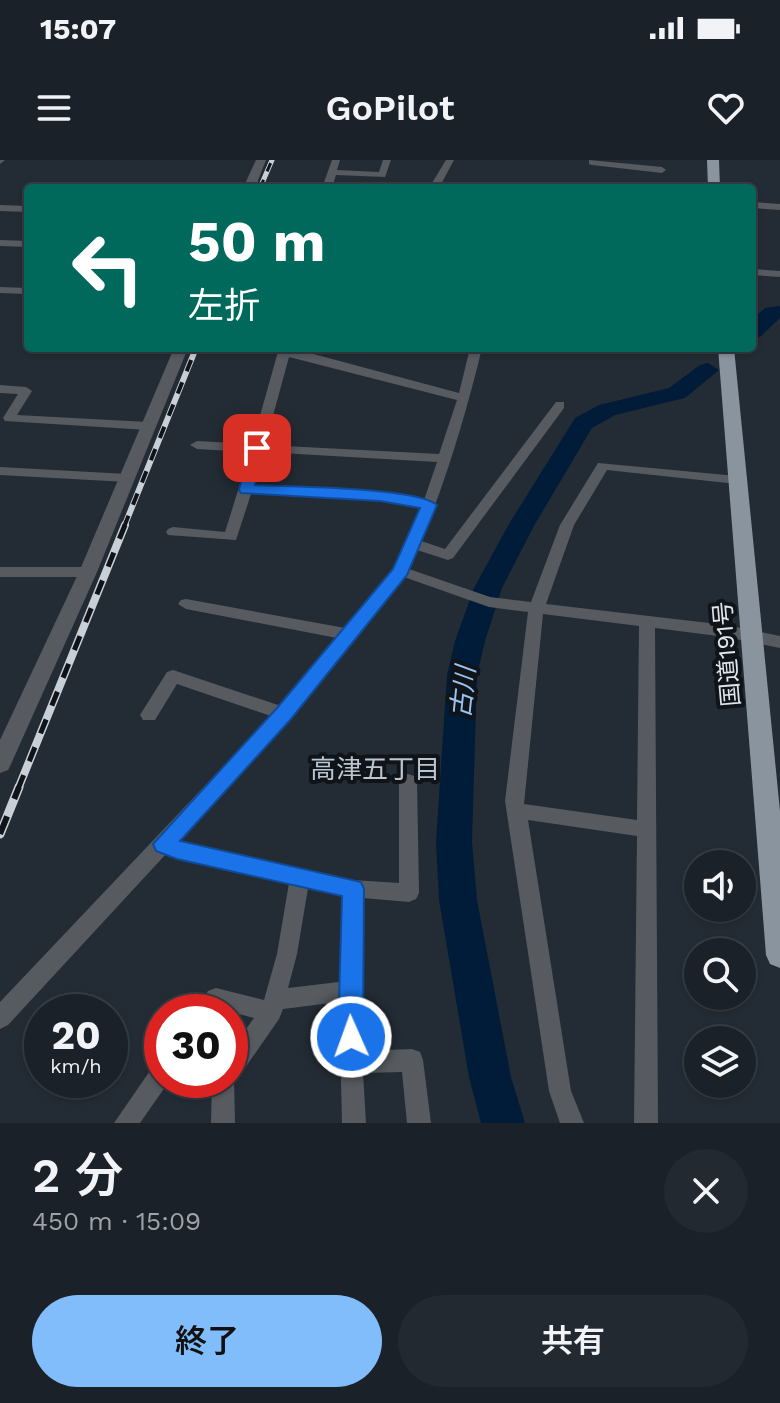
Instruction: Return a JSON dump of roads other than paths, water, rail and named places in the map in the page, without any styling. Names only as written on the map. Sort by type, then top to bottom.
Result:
[{"type":"highway","points":[[713,160],[714,184]]},
{"type":"highway","name":"国道191号","points":[[726,352],[779,944]]},
{"type":"street","points":[[251,184],[261,160]]},
{"type":"street","points":[[328,184],[336,160]]},
{"type":"street","points":[[331,172],[382,175],[387,160]]},
{"type":"street","points":[[436,184],[450,160]]},
{"type":"street","points":[[592,162],[662,170]]},
{"type":"street","points":[[756,205],[780,207]]},
{"type":"street","points":[[0,208],[24,209]]},
{"type":"street","points":[[0,243],[24,244]]},
{"type":"street","points":[[756,272],[780,274]]},
{"type":"street","points":[[0,290],[24,291]]},
{"type":"street","points":[[0,764],[88,572],[179,352]]},
{"type":"street","points":[[173,532],[231,537],[284,352]]},
{"type":"street","points":[[292,352],[464,398]]},
{"type":"street","points":[[0,1018],[284,714],[401,571],[415,544],[445,458],[475,352]]},
{"type":"street","points":[[0,389],[26,391],[9,418],[148,426]]},
{"type":"street","points":[[415,544],[448,555],[560,405]]},
{"type":"street","points":[[197,445],[445,458]]},
{"type":"street","points":[[572,1123],[560,1091],[514,801],[536,609],[567,525],[603,466],[737,480]]},
{"type":"street","points":[[0,471],[127,478]]},
{"type":"street","points":[[246,490],[380,496],[429,505]]},
{"type":"street","points":[[401,571],[473,598],[536,609],[726,631],[780,642]]},
{"type":"street","points":[[0,572],[88,572]]},
{"type":"street","points":[[186,604],[350,635]]},
{"type":"street","points":[[646,1123],[647,622]]},
{"type":"street","points":[[149,715],[173,676],[284,714]]},
{"type":"street","points":[[164,844],[353,889],[409,893],[408,781]]},
{"type":"street","points":[[517,811],[647,829]]},
{"type":"street","points":[[248,1043],[273,1006],[300,878]]},
{"type":"street","points":[[353,889],[349,991],[354,1123]]},
{"type":"street","points":[[248,1002],[273,1006],[349,991]]},
{"type":"street","points":[[353,1062],[412,1060],[419,1123]]},
{"type":"street","points":[[126,1123],[144,1098]]},
{"type":"street","points":[[223,1098],[223,1123]]},
{"type":"waterway","name":"古川","points":[[756,328],[772,312],[780,312]]},
{"type":"waterway","name":"古川","points":[[503,1123],[490,1077],[458,900],[454,842],[462,675],[470,641],[488,588],[522,524],[583,423],[607,410],[677,393],[708,370]]},
{"type":"railway","points":[[262,184],[272,160]]},
{"type":"railway","points":[[124,527],[194,352]]},
{"type":"railway","points":[[18,789],[125,525]]},
{"type":"railway","points":[[0,834],[19,787]]},
{"type":"district","name":"高津五丁目","points":[[375,769]]}]
